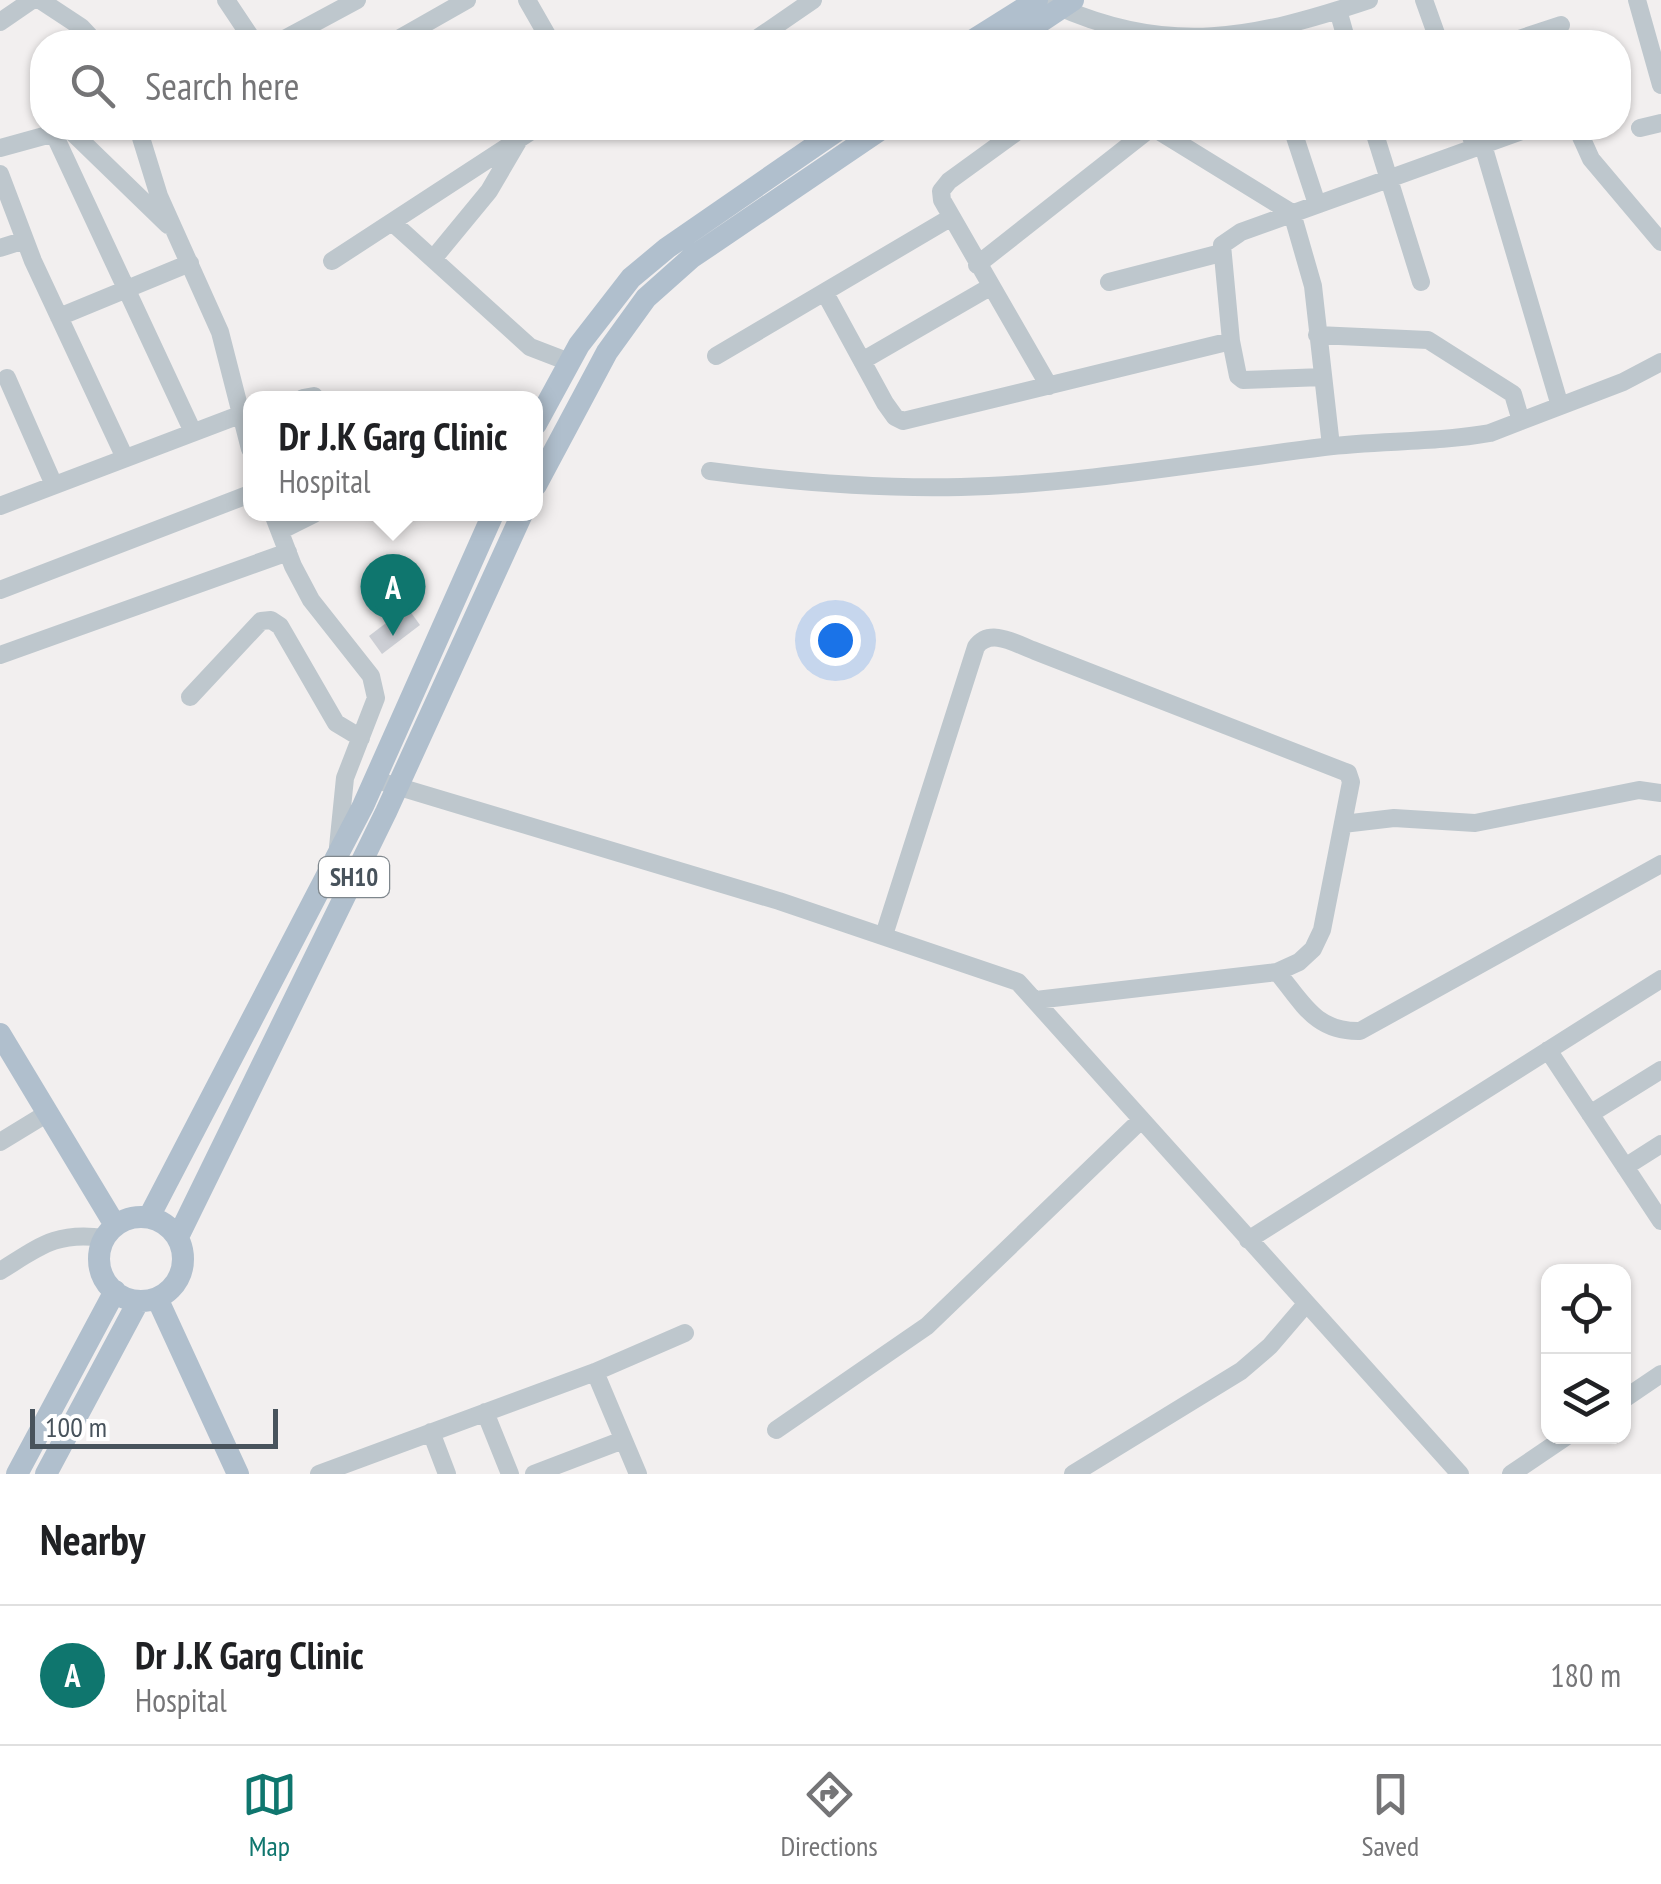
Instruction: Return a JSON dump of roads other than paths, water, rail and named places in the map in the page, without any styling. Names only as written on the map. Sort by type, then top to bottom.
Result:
[{"type":"main road","points":[[995,30],[1054,2]]},
{"type":"main road","points":[[1023,30],[1054,2]]},
{"type":"main road","points":[[543,410],[565,368],[631,278],[824,140]]},
{"type":"main road","points":[[543,470],[607,352],[646,298],[690,258],[865,140]]},
{"type":"main road","name":"SH10","points":[[149,1216],[337,857],[386,784],[490,521]]},
{"type":"main road","name":"SH10","points":[[148,1300],[173,1287],[182,1272],[184,1254],[178,1236],[386,784],[518,521]]},
{"type":"main road","points":[[0,1034],[110,1232]]},
{"type":"main road","points":[[178,1236],[166,1224],[149,1216],[132,1218],[110,1232],[99,1254],[100,1272],[115,1292],[148,1300],[238,1474]]},
{"type":"main road","points":[[18,1474],[115,1292]]},
{"type":"main road","points":[[46,1474],[148,1300]]},
{"type":"street","points":[[0,22],[36,0],[84,30]]},
{"type":"street","points":[[226,0],[246,30]]},
{"type":"street","points":[[301,30],[357,0]]},
{"type":"street","points":[[414,30],[467,0]]},
{"type":"street","points":[[527,0],[544,30]]},
{"type":"street","points":[[769,30],[813,0]]},
{"type":"street","points":[[1282,30],[1366,0]]},
{"type":"street","points":[[1424,0],[1435,30]]},
{"type":"street","points":[[1637,0],[1657,56],[1661,85]]},
{"type":"street","points":[[1054,2],[1114,30]]},
{"type":"street","points":[[1338,10],[1344,30]]},
{"type":"street","points":[[1544,30],[1561,24]]},
{"type":"street","points":[[1640,128],[1661,123]]},
{"type":"street","points":[[0,148],[30,140]]},
{"type":"street","points":[[70,140],[128,288],[193,432]]},
{"type":"street","points":[[77,140],[176,232]]},
{"type":"street","points":[[142,140],[159,196],[220,332],[243,403]]},
{"type":"street","points":[[332,261],[516,140]]},
{"type":"street","points":[[433,259],[490,190],[523,140]]},
{"type":"street","points":[[1005,140],[949,181],[941,192],[950,218],[1049,386]]},
{"type":"street","points":[[978,265],[1137,140]]},
{"type":"street","points":[[1173,140],[1292,213],[1310,271],[1331,446]]},
{"type":"street","points":[[1296,140],[1317,204]]},
{"type":"street","points":[[1377,140],[1421,282]]},
{"type":"street","points":[[1475,140],[1560,406]]},
{"type":"street","points":[[1322,377],[1243,380],[1235,369],[1222,245],[1230,238],[1292,213],[1498,140]]},
{"type":"street","points":[[1583,140],[1591,159],[1661,242]]},
{"type":"street","points":[[0,174],[25,240],[124,458]]},
{"type":"street","points":[[716,356],[950,218]]},
{"type":"street","points":[[392,222],[530,347],[565,368]]},
{"type":"street","points":[[0,248],[25,240]]},
{"type":"street","points":[[1109,282],[1222,254]]},
{"type":"street","points":[[59,316],[190,264]]},
{"type":"street","points":[[862,361],[990,287]]},
{"type":"street","points":[[824,292],[894,417],[903,422],[1231,341]]},
{"type":"street","points":[[1318,335],[1428,340],[1513,394],[1520,421]]},
{"type":"street","points":[[710,472],[860,487],[963,487],[1106,475],[1331,446],[1468,437],[1490,433],[1623,382],[1661,362]]},
{"type":"street","points":[[7,378],[54,486]]},
{"type":"street","points":[[0,506],[243,413]]},
{"type":"street","points":[[0,590],[243,497]]},
{"type":"street","points":[[277,522],[320,615],[372,676],[376,687],[376,698],[346,778],[337,857]]},
{"type":"street","points":[[0,656],[288,552]]},
{"type":"street","points":[[190,697],[261,621],[272,620],[280,626],[336,723],[361,738]]},
{"type":"street","points":[[884,935],[981,640],[993,636],[1348,773],[1352,782],[1322,930],[1313,949],[1299,962],[1276,972],[1036,1000]]},
{"type":"street","points":[[386,784],[884,935],[1018,982],[1460,1474]]},
{"type":"street","points":[[1344,824],[1394,818],[1475,824],[1640,790],[1661,792]]},
{"type":"street","points":[[1276,972],[1319,1023],[1338,1032],[1360,1031],[1661,864]]},
{"type":"street","points":[[1248,1240],[1661,979]]},
{"type":"street","points":[[1548,1050],[1660,1217]]},
{"type":"street","points":[[1590,1114],[1661,1070]]},
{"type":"street","points":[[0,1142],[46,1114]]},
{"type":"street","points":[[776,1430],[908,1342],[1142,1120]]},
{"type":"street","points":[[1625,1167],[1661,1144]]},
{"type":"street","points":[[2,1266],[50,1240],[110,1232]]},
{"type":"street","points":[[1072,1474],[1240,1371],[1270,1346],[1306,1304]]},
{"type":"street","points":[[318,1474],[595,1372],[685,1334]]},
{"type":"street","points":[[595,1372],[638,1474]]},
{"type":"street","points":[[1631,1394],[1661,1374]]},
{"type":"street","points":[[485,1412],[510,1474]]},
{"type":"street","points":[[431,1432],[447,1474]]},
{"type":"street","points":[[534,1474],[623,1440]]},
{"type":"street","points":[[1510,1474],[1555,1444]]},
{"type":"place","name":"Dr J.K Garg Clinic","points":[[393,636]]}]
